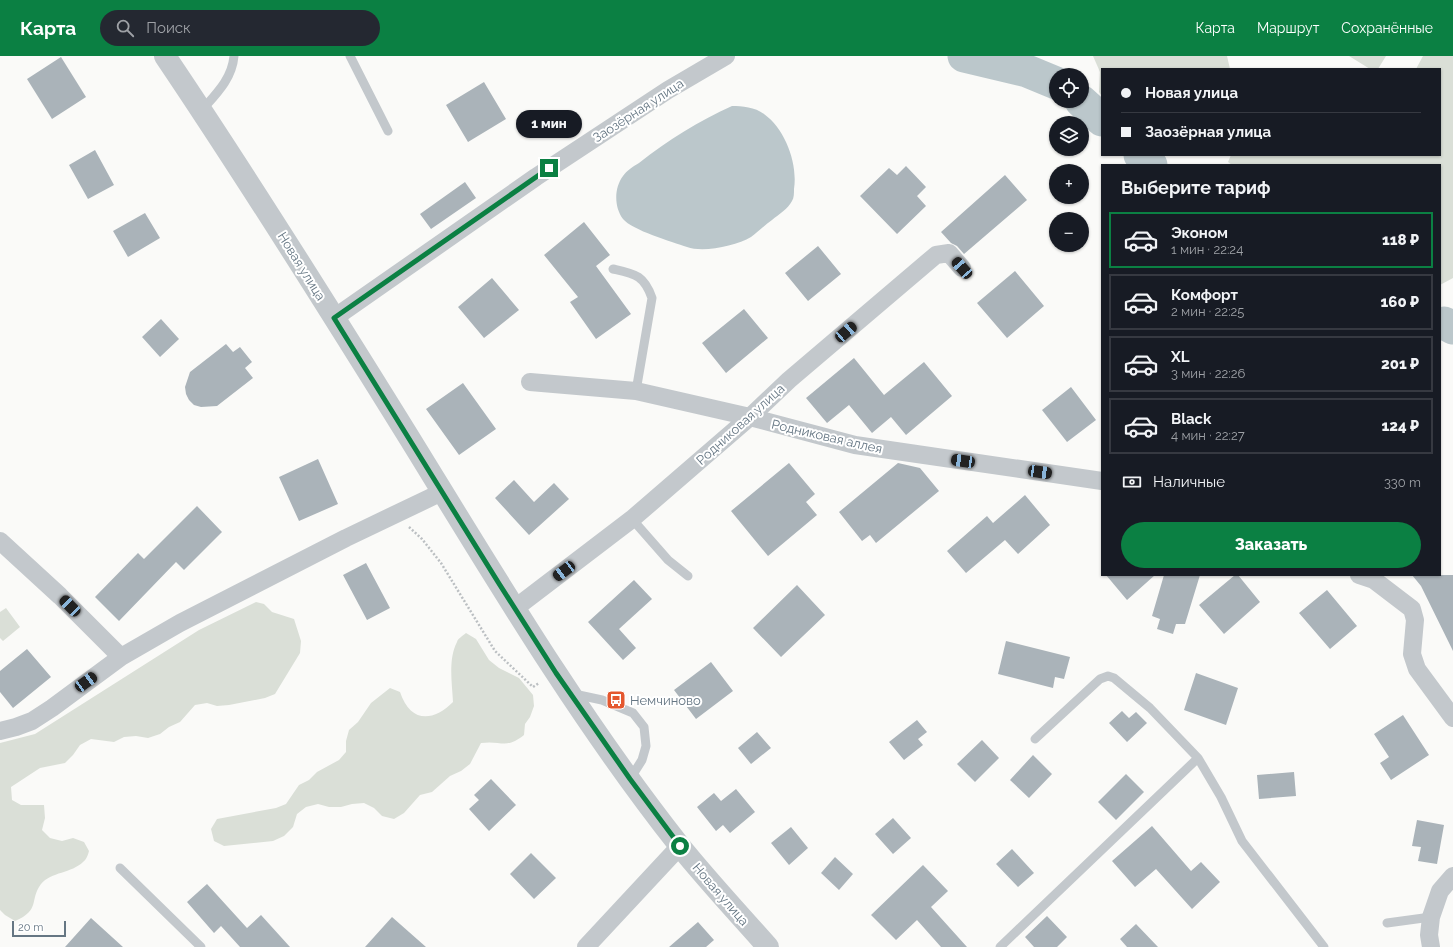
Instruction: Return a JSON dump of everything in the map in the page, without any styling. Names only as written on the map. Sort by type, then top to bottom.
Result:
[{"type":"street","name":"Новая улица","points":[[165,56],[249,182],[514,609],[569,693],[680,846],[768,947]]},
{"type":"street","name":"Заозёрная улица","points":[[334,318],[536,177],[668,90],[726,56]]},
{"type":"street","name":"Родниковая улица","points":[[514,609],[632,519],[750,417],[789,380],[936,255],[949,254],[962,268]]},
{"type":"street","name":"Родниковая аллея","points":[[530,382],[636,391],[750,417],[855,445],[1101,481]]},
{"type":"street","points":[[0,731],[32,721],[121,657],[180,623],[395,514],[442,492]]},
{"type":"street","points":[[0,541],[60,596],[121,657]]},
{"type":"street","points":[[1363,576],[1374,580],[1412,609],[1416,620],[1412,654],[1417,669],[1453,718]]},
{"type":"street","points":[[586,947],[680,846]]},
{"type":"street","points":[[1431,947],[1431,918],[1440,891],[1453,876]]},
{"type":"lane","points":[[202,110],[223,87],[233,67],[234,56]]},
{"type":"lane","points":[[350,56],[388,130]]},
{"type":"lane","points":[[613,269],[636,275],[648,286],[652,298],[636,391]]},
{"type":"lane","points":[[632,519],[668,560],[688,576]]},
{"type":"lane","points":[[1035,739],[1100,679],[1108,676],[1114,678],[1150,708],[1198,758],[1222,797],[1242,841],[1324,947]]},
{"type":"lane","points":[[569,693],[602,700],[633,713],[644,727],[646,746],[642,760],[630,779]]},
{"type":"lane","points":[[1000,947],[1198,758]]},
{"type":"lane","points":[[120,868],[201,947]]},
{"type":"lane","points":[[1387,923],[1431,918]]},
{"type":"path","points":[[395,514],[422,539],[441,563],[496,651],[533,687],[540,683]]},
{"type":"shaded area","points":[[1093,56],[1227,56],[1230,68],[1101,68],[1101,95],[1099,92],[1100,72]]},
{"type":"shaded area","points":[[1349,56],[1386,56],[1379,68],[1368,68]]},
{"type":"shaded area","points":[[1423,56],[1453,56],[1453,278],[1441,284],[1441,164],[1231,164],[1228,162],[1231,156],[1441,156],[1441,68],[1417,68]]},
{"type":"shaded area","points":[[732,106],[748,107],[764,114],[778,128],[784,137],[792,158],[795,179],[794,197],[788,206],[751,237],[728,246],[710,249],[694,249],[672,242],[643,231],[623,219],[618,209],[616,198],[618,186],[626,172],[661,146],[708,118]]},
{"type":"shaded area","points":[[256,602],[264,604],[272,612],[294,619],[301,641],[300,653],[275,694],[265,698],[229,705],[217,706],[207,703],[195,705],[180,722],[169,727],[160,734],[148,738],[136,736],[124,737],[114,742],[91,739],[80,745],[65,763],[40,768],[11,787],[12,800],[21,805],[44,805],[45,818],[42,830],[50,838],[62,841],[73,838],[84,842],[89,851],[85,860],[78,866],[50,877],[41,884],[31,909],[23,917],[15,921],[5,915],[0,910],[0,743],[35,734],[199,630]]},
{"type":"shaded area","points":[[6,608],[20,627],[3,641],[0,638],[0,612]]},
{"type":"shaded area","points":[[466,633],[476,639],[489,660],[499,668],[519,678],[533,695],[534,706],[530,717],[525,724],[524,735],[518,740],[503,744],[488,742],[481,743],[470,764],[461,771],[450,776],[432,792],[420,795],[404,813],[394,819],[382,816],[374,808],[364,803],[341,807],[329,807],[318,804],[306,807],[297,814],[293,827],[284,836],[273,841],[224,846],[214,841],[211,829],[217,819],[276,808],[286,804],[299,785],[309,780],[317,772],[339,760],[346,752],[346,741],[349,730],[358,722],[371,703],[390,688],[400,692],[404,702],[416,714],[430,716],[445,709],[453,702],[451,671],[452,656],[458,639]]},
{"type":"building","points":[[61,57],[86,97],[52,119],[27,79]]},
{"type":"building","points":[[484,82],[506,119],[468,142],[446,105]]},
{"type":"building","points":[[95,150],[114,185],[88,199],[69,165]]},
{"type":"building","points":[[906,166],[926,187],[917,196],[926,206],[897,234],[860,196],[889,168],[897,175]]},
{"type":"building","points":[[1005,175],[1027,200],[964,254],[941,232]]},
{"type":"building","points":[[465,182],[476,198],[431,229],[420,214]]},
{"type":"building","points":[[145,213],[160,238],[128,257],[113,231]]},
{"type":"building","points":[[584,222],[610,255],[596,266],[631,314],[596,339],[570,302],[578,297],[544,255]]},
{"type":"building","points":[[818,246],[841,274],[808,301],[785,273]]},
{"type":"building","points":[[1015,271],[1044,306],[1007,338],[977,303]]},
{"type":"building","points":[[492,278],[519,310],[484,338],[458,307]]},
{"type":"building","points":[[744,309],[768,338],[726,373],[702,343]]},
{"type":"building","points":[[161,319],[179,339],[160,357],[142,337]]},
{"type":"building","points":[[226,344],[233,352],[240,347],[252,362],[245,368],[253,378],[217,406],[201,407],[194,405],[186,394],[185,387],[190,372]]},
{"type":"building","points":[[854,358],[884,395],[924,362],[952,396],[906,435],[891,417],[872,433],[849,405],[827,423],[806,398]]},
{"type":"building","points":[[463,383],[496,429],[459,455],[426,409]]},
{"type":"building","points":[[1071,387],[1096,420],[1067,442],[1042,410]]},
{"type":"building","points":[[318,459],[338,504],[299,521],[279,477]]},
{"type":"building","points":[[789,463],[815,494],[806,502],[817,515],[768,556],[731,511]]},
{"type":"building","points":[[898,463],[920,468],[939,491],[876,543],[870,535],[862,541],[839,512]]},
{"type":"building","points":[[514,480],[534,502],[554,483],[569,499],[529,535],[495,498]]},
{"type":"building","points":[[1025,495],[1050,525],[1018,554],[1005,540],[966,573],[947,551],[987,516],[993,523]]},
{"type":"building","points":[[197,506],[222,532],[184,570],[176,562],[119,621],[95,597],[138,553],[144,559]]},
{"type":"building","points":[[366,563],[390,608],[367,620],[343,575]]},
{"type":"building","points":[[1453,575],[1453,651],[1421,586],[1413,576]]},
{"type":"building","points":[[1107,576],[1154,576],[1127,600]]},
{"type":"building","points":[[1164,576],[1200,576],[1185,624],[1176,624],[1173,634],[1157,629],[1160,619],[1152,616]]},
{"type":"building","points":[[1234,576],[1239,576],[1260,602],[1224,634],[1199,605]]},
{"type":"building","points":[[634,580],[652,599],[619,629],[636,648],[623,660],[588,622]]},
{"type":"building","points":[[797,585],[825,615],[781,657],[753,628]]},
{"type":"building","points":[[1327,590],[1357,626],[1330,649],[1299,613]]},
{"type":"building","points":[[1006,641],[1070,657],[1064,679],[1055,677],[1053,688],[998,674]]},
{"type":"building","points":[[27,649],[51,677],[13,708],[0,692],[0,671]]},
{"type":"building","points":[[711,662],[733,691],[696,719],[674,690]]},
{"type":"building","points":[[1196,673],[1238,688],[1226,725],[1184,710]]},
{"type":"building","points":[[1122,711],[1129,718],[1136,712],[1147,723],[1127,742],[1109,723]]},
{"type":"building","points":[[1403,715],[1429,755],[1391,780],[1380,763],[1389,757],[1374,734]]},
{"type":"building","points":[[917,720],[927,732],[918,739],[923,745],[904,760],[889,742]]},
{"type":"building","points":[[757,732],[771,748],[751,764],[738,748]]},
{"type":"building","points":[[982,740],[999,758],[975,782],[957,764]]},
{"type":"building","points":[[1033,755],[1052,774],[1029,798],[1010,780]]},
{"type":"building","points":[[1294,772],[1296,796],[1259,799],[1257,775]]},
{"type":"building","points":[[1126,774],[1144,792],[1116,820],[1098,802]]},
{"type":"building","points":[[491,779],[516,805],[489,831],[469,809],[479,800],[474,795]]},
{"type":"building","points":[[736,789],[755,812],[730,833],[723,825],[716,831],[697,807],[714,793],[721,801]]},
{"type":"building","points":[[893,818],[911,838],[893,854],[875,834]]},
{"type":"building","points":[[1417,820],[1444,825],[1437,864],[1418,861],[1421,847],[1412,846]]},
{"type":"building","points":[[1152,826],[1191,871],[1201,862],[1220,882],[1192,909],[1156,869],[1135,887],[1112,861]]},
{"type":"building","points":[[791,827],[808,848],[789,865],[771,843]]},
{"type":"building","points":[[1012,849],[1034,873],[1018,887],[996,864]]},
{"type":"building","points":[[531,853],[556,878],[534,899],[510,874]]},
{"type":"building","points":[[835,857],[853,874],[839,890],[821,873]]},
{"type":"building","points":[[923,865],[948,891],[931,907],[967,947],[941,947],[917,920],[896,940],[871,915]]},
{"type":"building","points":[[207,884],[247,928],[261,915],[290,947],[240,947],[221,926],[214,933],[187,902]]},
{"type":"building","points":[[1047,916],[1067,937],[1057,947],[1034,947],[1025,937]]},
{"type":"building","points":[[392,917],[426,947],[365,947]]},
{"type":"building","points":[[91,918],[123,947],[65,947]]},
{"type":"building","points":[[698,922],[714,940],[706,947],[669,947]]},
{"type":"building","points":[[1136,924],[1158,947],[1127,947],[1120,939]]},
{"type":"waterway","points":[[964,56],[1027,71],[1049,80]]},
{"type":"waterway","points":[[1089,108],[1101,119]]},
{"type":"waterway","points":[[1141,156],[1150,164]]},
{"type":"waterway","points":[[1441,324],[1444,323],[1453,328]]},
{"type":"place","name":"Немчиново","points":[[616,700]]},
{"type":"route","points":[[549,168],[334,318],[514,609],[569,693],[680,846]]}]
